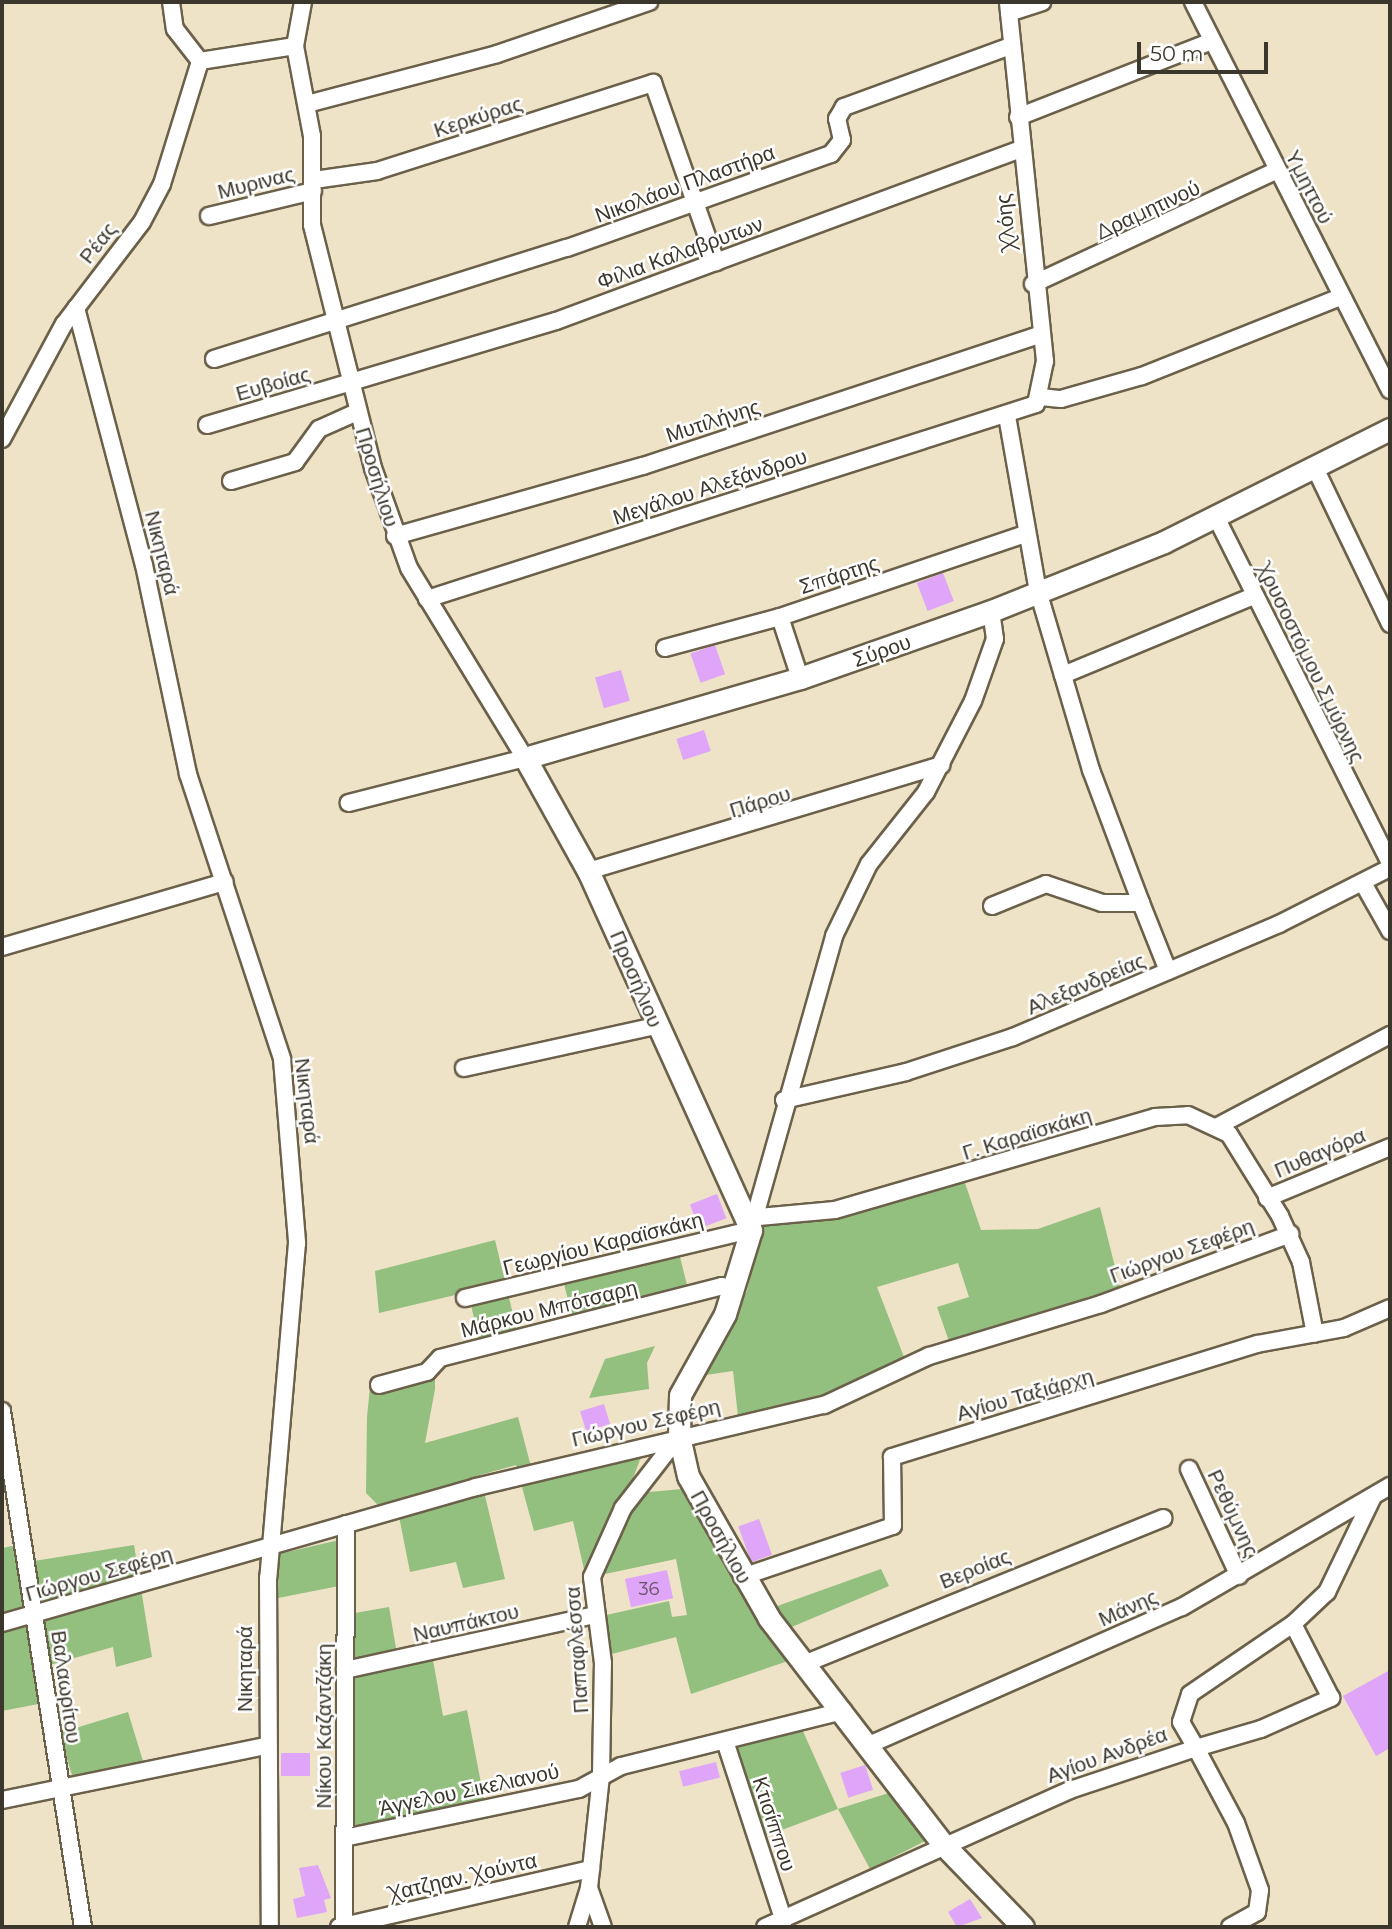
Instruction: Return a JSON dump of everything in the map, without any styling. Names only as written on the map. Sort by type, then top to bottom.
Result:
[{"type":"street","points":[[171,2],[175,30],[200,61],[295,46],[303,2]]},
{"type":"street","points":[[307,104],[510,51],[649,2]]},
{"type":"street","points":[[1008,8],[1042,2]]},
{"type":"street","name":"Υμηττού","points":[[1193,2],[1390,390]]},
{"type":"street","name":"Χλόης","points":[[1008,8],[1033,284],[1046,368],[1041,397]]},
{"type":"street","points":[[1018,117],[1212,41]]},
{"type":"street","name":"Προσήλιου","points":[[295,46],[307,104],[313,186],[312,226],[331,323],[395,536],[427,598],[525,758],[588,871],[655,1026],[755,1223],[734,1290],[682,1388],[679,1436],[691,1483],[742,1577],[804,1664],[871,1744],[943,1843],[1023,1927]]},
{"type":"street","name":"Νικολάου Πλαστήρα","points":[[214,359],[696,203],[831,154],[842,140],[837,113],[856,101],[1011,46]]},
{"type":"street","name":"Ρέας","points":[[2,439],[76,308],[162,184],[200,61]]},
{"type":"street","name":"Κερκύρας","points":[[313,186],[377,171],[653,83],[696,203]]},
{"type":"street","name":"Φιλια Καλαβρυτων","points":[[350,385],[556,321],[1020,149]]},
{"type":"street","name":"Δραμητινού","points":[[1033,284],[1277,170]]},
{"type":"street","name":"Μυρινας","points":[[209,216],[313,186]]},
{"type":"street","points":[[696,203],[716,262]]},
{"type":"street","points":[[1168,971],[1141,903],[1128,882],[1038,591],[1024,534],[1007,416],[1031,408],[1041,397],[1061,399],[1142,376],[1341,297]]},
{"type":"street","name":"Νικηταρά","points":[[76,308],[144,565],[188,774],[282,1059],[297,1188],[293,1320],[270,1546],[267,1746],[270,1927]]},
{"type":"street","name":"Μυτιλήνης","points":[[395,536],[643,466],[1041,334]]},
{"type":"street","name":"Ευβοίας","points":[[207,425],[350,385]]},
{"type":"street","points":[[231,481],[295,462],[319,429],[357,412]]},
{"type":"street","name":"Μεγάλου Αλεξάνδρου","points":[[427,598],[1007,416]]},
{"type":"street","name":"Σύρου","points":[[349,803],[525,758],[800,678],[991,611],[1216,517],[1390,429]]},
{"type":"street","points":[[1315,468],[1390,624]]},
{"type":"street","name":"Χρυσοστόμου Σμύρνης","points":[[1216,517],[1390,863]]},
{"type":"street","name":"Σπάρτης","points":[[665,648],[780,617],[1024,534]]},
{"type":"street","points":[[1063,675],[1254,596]]},
{"type":"street","points":[[755,1223],[784,1100],[825,961],[854,892],[941,765],[988,665],[995,639],[991,611]]},
{"type":"street","points":[[780,617],[800,678]]},
{"type":"street","name":"Πάρου","points":[[588,871],[941,765]]},
{"type":"street","name":"Αλεξανδρείας","points":[[784,1100],[906,1072],[1013,1037],[1168,971],[1363,883],[1390,868]]},
{"type":"street","points":[[2,947],[225,882]]},
{"type":"street","points":[[1363,883],[1390,931]]},
{"type":"street","points":[[992,906],[1046,884],[1102,903],[1141,903]]},
{"type":"street","points":[[464,1068],[655,1026]]},
{"type":"street","points":[[1315,1334],[1290,1234],[1236,1143],[1218,1126],[1390,1035]]},
{"type":"street","name":"Γ. Καραϊσκάκη","points":[[755,1223],[846,1207],[1169,1114],[1218,1126]]},
{"type":"street","name":"Πυθαγόρα","points":[[1267,1198],[1390,1147]]},
{"type":"street","name":"Γεωργίου Καραϊσκάκη","points":[[465,1298],[755,1223]]},
{"type":"street","name":"Γιώργου Σεφέρη","points":[[2,1623],[346,1524],[679,1436],[824,1405],[929,1356],[1101,1304],[1290,1234]]},
{"type":"street","name":"Μάρκου Μπότσαρη","points":[[379,1385],[427,1372],[440,1358],[722,1286],[734,1290]]},
{"type":"street","name":"Αγίου Ταξιάρχη","points":[[742,1577],[893,1526],[892,1457],[1257,1344],[1315,1334],[1390,1308]]},
{"type":"street","name":"Βαλαωρίτου","points":[[2,1411],[83,1927]]},
{"type":"street","name":"Παπαφλέσσα","points":[[577,1927],[592,1869],[601,1775],[603,1663],[592,1577],[617,1519],[679,1436]]},
{"type":"street","name":"Ρεθύμνης","points":[[1189,1469],[1239,1576]]},
{"type":"street","name":"Μάνης","points":[[871,1744],[1239,1576],[1390,1486]]},
{"type":"street","name":"Αγίου Ανδρέα","points":[[765,1927],[784,1921],[943,1843],[1153,1758],[1196,1748],[1181,1721],[1190,1694],[1293,1624],[1342,1569],[1373,1497]]},
{"type":"street","name":"Βεροίας","points":[[804,1664],[1163,1518]]},
{"type":"street","name":"Νίκου Καζαντζάκη","points":[[344,1927],[346,1524]]},
{"type":"street","name":"Ναυπάκτου","points":[[345,1670],[595,1615]]},
{"type":"street","points":[[1230,1927],[1261,1906],[1236,1823],[1196,1748],[1261,1729],[1331,1698],[1293,1624]]},
{"type":"street","name":"Άγγελου Σικελιανού","points":[[344,1838],[579,1789],[601,1775],[843,1711]]},
{"type":"street","name":"Κτισίππου","points":[[724,1741],[784,1921]]},
{"type":"street","points":[[2,1800],[60,1791],[267,1746]]},
{"type":"street","name":"Χατζηαν. Χούντα","points":[[339,1927],[402,1920],[592,1869]]},
{"type":"street","points":[[589,1888],[603,1927]]},
{"type":"green space","points":[[964,1180],[981,1230],[1038,1229],[1100,1207],[1120,1287],[950,1344],[937,1307],[969,1297],[958,1263],[877,1287],[904,1357],[845,1389],[738,1416],[733,1371],[699,1376],[747,1291],[763,1225],[797,1223]]},
{"type":"green space","points":[[495,1240],[518,1335],[480,1344],[468,1292],[379,1313],[375,1271]]},
{"type":"green space","points":[[679,1253],[688,1290],[573,1319],[564,1282]]},
{"type":"green space","points":[[655,1346],[647,1363],[649,1389],[589,1398],[605,1359]]},
{"type":"green space","points":[[425,1365],[422,1381],[435,1378],[435,1389],[425,1443],[518,1417],[535,1482],[643,1452],[627,1494],[682,1489],[758,1613],[881,1569],[889,1586],[775,1634],[794,1659],[691,1694],[676,1637],[612,1654],[602,1616],[669,1601],[672,1617],[687,1615],[676,1559],[586,1578],[573,1521],[534,1531],[516,1465],[480,1475],[505,1579],[463,1588],[456,1562],[410,1572],[396,1501],[378,1505],[366,1493],[367,1417],[371,1377]]},
{"type":"green space","points":[[339,1540],[339,1586],[278,1598],[279,1554]]},
{"type":"green space","points":[[134,1545],[152,1657],[116,1667],[113,1647],[50,1665],[54,1701],[2,1711],[2,1548],[12,1546],[34,1561]]},
{"type":"green space","points":[[389,1607],[399,1666],[433,1660],[443,1716],[467,1710],[484,1799],[355,1827],[355,1613]]},
{"type":"green space","points":[[128,1712],[145,1767],[76,1789],[59,1733]]},
{"type":"green space","points":[[801,1727],[838,1809],[763,1837],[732,1747]]},
{"type":"green space","points":[[895,1791],[927,1840],[870,1869],[838,1809]]},
{"type":"building","points":[[943,573],[954,601],[928,611],[917,583]]},
{"type":"building","points":[[715,645],[725,674],[701,683],[690,653]]},
{"type":"building","points":[[621,670],[630,701],[604,708],[595,677]]},
{"type":"building","points":[[704,730],[711,751],[683,760],[676,739]]},
{"type":"building","points":[[717,1194],[726,1218],[699,1229],[690,1204]]},
{"type":"building","points":[[604,1404],[610,1424],[586,1431],[580,1411]]},
{"type":"building","points":[[759,1519],[772,1555],[751,1562],[738,1527]]},
{"type":"building","points":[[667,1570],[673,1598],[631,1607],[625,1579]]},
{"type":"building","points":[[1390,1670],[1390,1748],[1376,1756],[1343,1696]]},
{"type":"building","points":[[281,1753],[310,1753],[310,1776],[281,1776]]},
{"type":"building","points":[[716,1762],[720,1778],[683,1787],[679,1771]]},
{"type":"building","points":[[865,1765],[873,1790],[848,1798],[840,1773]]},
{"type":"building","points":[[318,1865],[331,1898],[324,1900],[327,1912],[297,1918],[293,1899],[305,1896],[299,1868]]},
{"type":"building","points":[[970,1899],[982,1918],[957,1927],[948,1912]]}]
